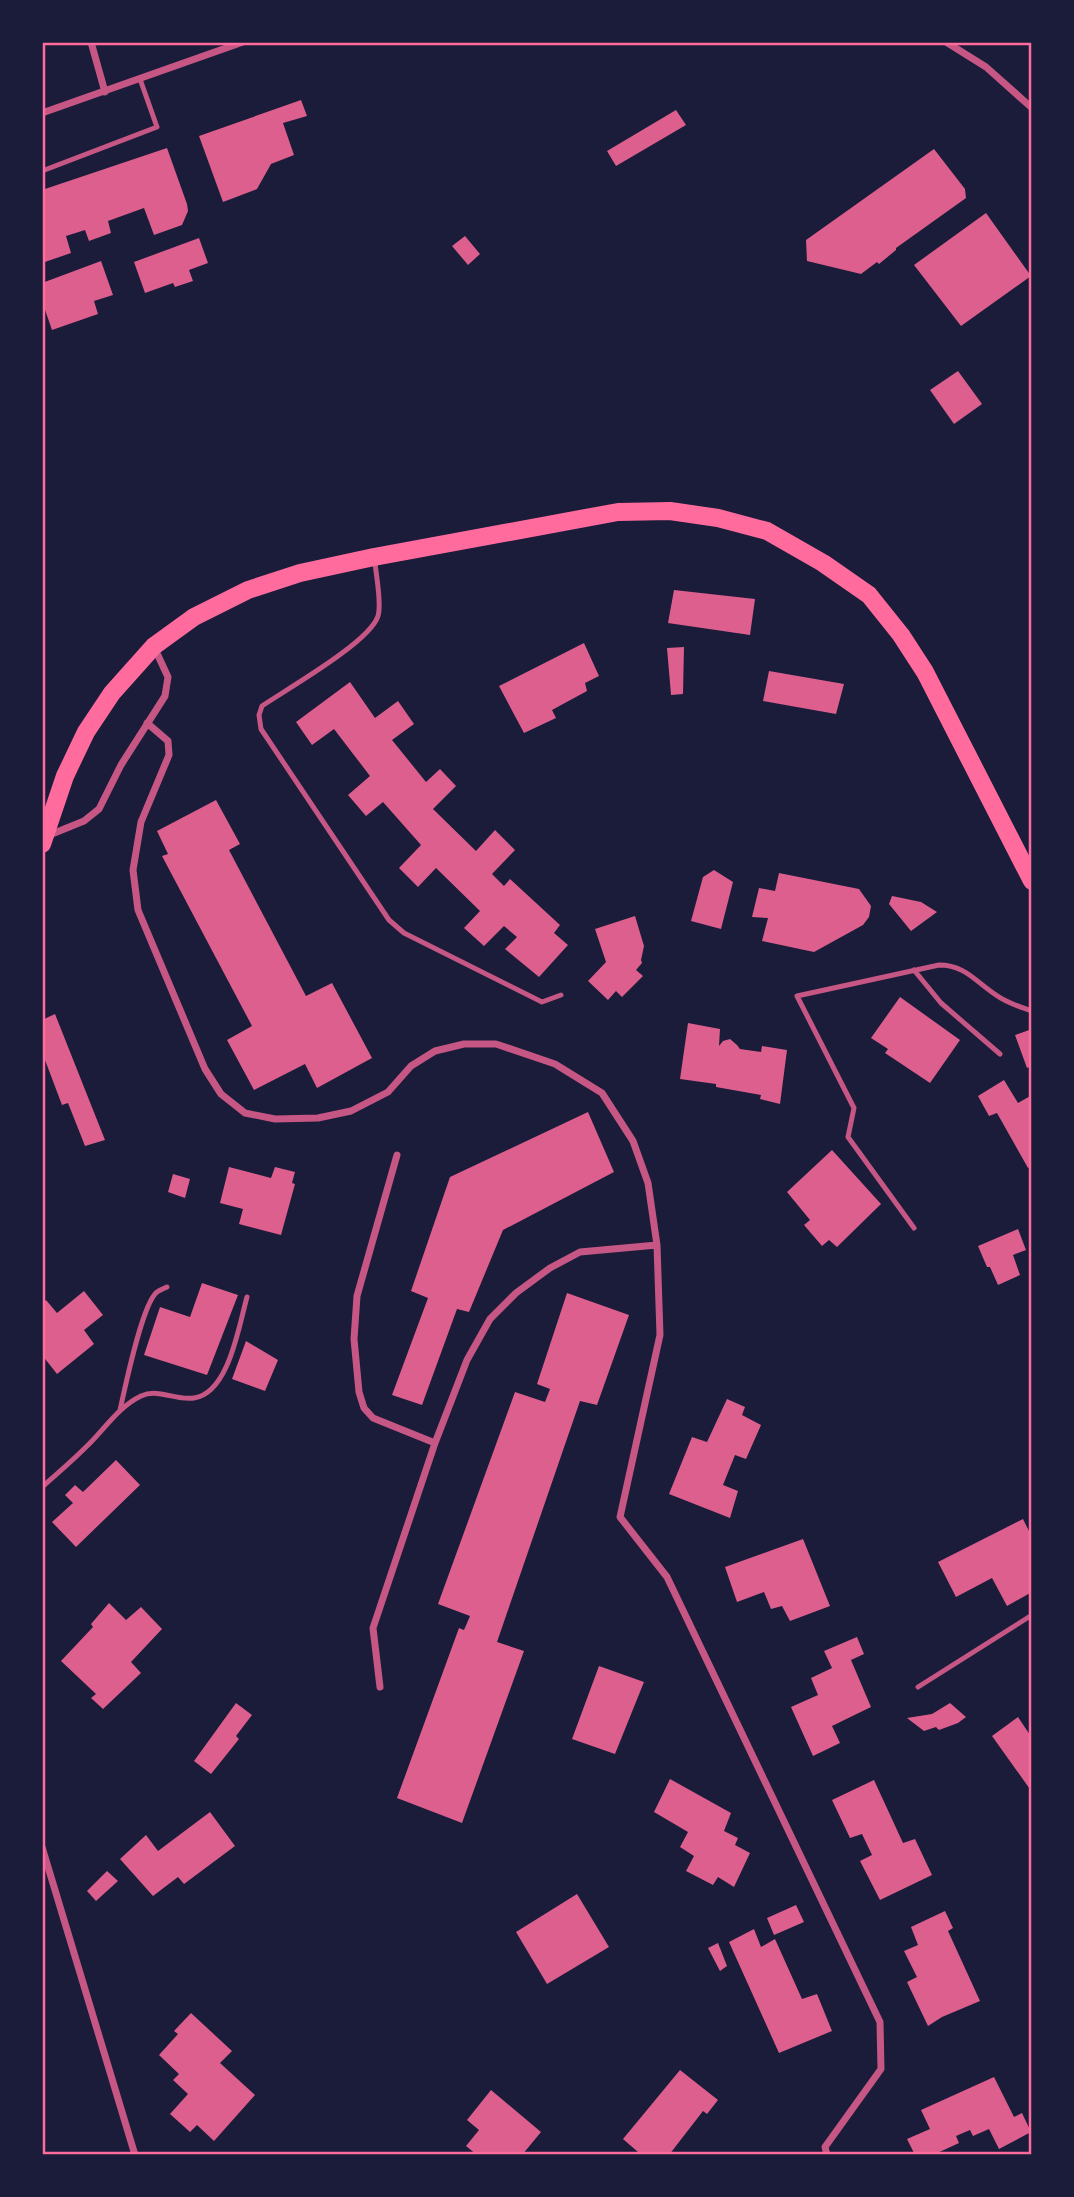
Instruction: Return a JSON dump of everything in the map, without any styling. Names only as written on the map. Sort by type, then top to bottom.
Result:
[{"type":"main road","points":[[43,841],[65,776],[86,732],[112,693],[154,646],[194,617],[248,590],[300,573],[618,512],[670,511],[718,518],[767,531],[823,563],[869,595],[901,635],[925,672],[1032,881]]},
{"type":"street","points":[[91,42],[105,92]]},
{"type":"street","points":[[42,113],[243,42]]},
{"type":"street","points":[[946,42],[986,67],[1032,108]]},
{"type":"street","points":[[43,841],[84,821],[99,809],[121,765],[165,696],[168,677],[154,646]]},
{"type":"street","points":[[147,723],[168,741],[169,755],[141,822],[133,870],[138,910],[205,1069],[221,1094],[245,1113],[275,1119],[318,1118],[351,1111],[388,1092],[411,1066],[435,1051],[464,1044],[496,1044],[555,1064],[602,1093],[634,1142],[649,1183],[657,1245],[660,1335],[620,1517],[667,1577],[880,2022],[881,2069],[825,2147],[827,2155]]},
{"type":"street","points":[[397,1155],[357,1296],[354,1339],[359,1392],[364,1408],[373,1418],[435,1443]]},
{"type":"street","points":[[380,1686],[373,1628],[435,1443],[467,1360],[491,1319],[516,1293],[550,1268],[580,1252],[657,1245]]},
{"type":"street","points":[[42,1847],[135,2155]]},
{"type":"lane","points":[[42,171],[158,127],[140,79]]},
{"type":"lane","points":[[374,557],[379,612],[374,625],[346,649],[262,706],[259,715],[261,729],[389,920],[404,933],[542,1002],[561,995]]},
{"type":"lane","points":[[914,1228],[848,1137],[854,1108],[797,996],[939,965],[953,965],[997,996],[1032,1011]]},
{"type":"lane","points":[[914,970],[941,1003],[1000,1054]]},
{"type":"lane","points":[[120,1410],[132,1354],[149,1304],[156,1293],[167,1287]]},
{"type":"lane","points":[[42,1488],[85,1449],[120,1410],[141,1396],[153,1392],[194,1398],[207,1393],[218,1382],[227,1366],[247,1297]]},
{"type":"lane","points":[[918,1687],[1032,1615]]},
{"type":"building","points":[[301,100],[307,116],[283,123],[294,155],[271,164],[257,189],[223,202],[199,136]]},
{"type":"building","points":[[676,110],[686,125],[616,166],[607,151]]},
{"type":"building","points":[[167,148],[187,204],[188,211],[182,225],[154,235],[144,208],[108,221],[111,233],[89,241],[85,230],[66,236],[71,253],[42,263],[42,190]]},
{"type":"building","points":[[934,149],[965,189],[966,198],[896,248],[879,264],[877,262],[861,274],[807,261],[806,240]]},
{"type":"building","points":[[986,213],[1031,276],[961,326],[914,265]]},
{"type":"building","points":[[465,236],[480,254],[468,265],[452,246]]},
{"type":"building","points":[[199,238],[208,263],[189,270],[193,281],[175,287],[173,283],[145,293],[134,262]]},
{"type":"building","points":[[101,261],[113,295],[94,301],[98,314],[52,330],[42,301],[42,283]]},
{"type":"building","points":[[958,371],[982,404],[954,424],[930,390]]},
{"type":"building","points":[[674,590],[755,599],[750,635],[668,623]]},
{"type":"building","points":[[584,643],[599,676],[585,683],[587,691],[552,710],[556,718],[524,733],[499,686]]},
{"type":"building","points":[[684,647],[683,694],[671,695],[667,648]]},
{"type":"building","points":[[769,671],[844,684],[836,714],[763,701]]},
{"type":"building","points":[[350,682],[375,718],[398,701],[414,724],[392,740],[426,782],[440,769],[456,786],[433,809],[476,851],[495,830],[515,850],[492,874],[504,886],[510,879],[560,925],[554,933],[568,945],[539,977],[505,949],[517,937],[504,926],[484,946],[464,928],[480,911],[436,868],[418,887],[399,868],[421,845],[383,802],[366,816],[348,795],[370,776],[334,729],[312,745],[296,722]]},
{"type":"building","points":[[216,800],[240,844],[229,850],[306,996],[332,983],[372,1058],[317,1088],[305,1064],[254,1090],[227,1040],[252,1026],[162,856],[168,854],[157,831]]},
{"type":"building","points":[[714,870],[733,882],[721,929],[691,921],[703,877]]},
{"type":"building","points":[[779,873],[859,889],[871,906],[869,917],[863,925],[814,952],[762,941],[768,918],[752,917],[759,888],[775,891]]},
{"type":"building","points":[[892,896],[921,902],[937,912],[911,931],[889,904]]},
{"type":"building","points":[[635,916],[644,946],[642,963],[636,970],[643,976],[622,997],[616,991],[608,1000],[588,981],[606,962],[595,929]]},
{"type":"building","points":[[900,997],[960,1040],[930,1083],[885,1053],[888,1049],[871,1038]]},
{"type":"building","points":[[55,1014],[105,1140],[85,1146],[68,1103],[62,1105],[42,1052],[42,1020]]},
{"type":"building","points":[[688,1023],[720,1029],[719,1046],[730,1039],[740,1049],[761,1052],[762,1046],[787,1050],[780,1104],[760,1099],[761,1095],[680,1079]]},
{"type":"building","points":[[1032,1029],[1032,1066],[1027,1068],[1015,1035]]},
{"type":"building","points":[[1004,1080],[1018,1103],[1032,1095],[1032,1165],[1028,1168],[997,1113],[989,1116],[978,1096]]},
{"type":"building","points":[[588,1112],[614,1172],[503,1230],[469,1312],[457,1309],[422,1405],[392,1395],[428,1298],[411,1291],[450,1177]]},
{"type":"building","points":[[832,1150],[881,1204],[837,1247],[829,1240],[822,1246],[804,1225],[810,1220],[787,1192]]},
{"type":"building","points":[[229,1167],[271,1178],[275,1167],[295,1172],[292,1183],[295,1184],[281,1235],[239,1224],[243,1209],[220,1203]]},
{"type":"building","points":[[173,1174],[190,1179],[185,1198],[168,1192]]},
{"type":"building","points":[[1018,1229],[1026,1250],[1013,1255],[1020,1275],[998,1285],[978,1246]]},
{"type":"building","points":[[202,1283],[238,1295],[207,1375],[144,1355],[160,1307],[190,1317]]},
{"type":"building","points":[[84,1291],[103,1315],[84,1330],[94,1344],[57,1374],[42,1355],[42,1304],[46,1300],[57,1313]]},
{"type":"building","points":[[567,1293],[629,1315],[597,1405],[580,1401],[497,1642],[524,1651],[462,1823],[397,1798],[459,1628],[464,1630],[470,1616],[438,1604],[515,1392],[545,1402],[550,1389],[537,1384]]},
{"type":"building","points":[[246,1341],[278,1360],[265,1391],[232,1379]]},
{"type":"building","points":[[727,1399],[745,1407],[742,1415],[761,1425],[746,1459],[735,1455],[723,1485],[738,1491],[730,1518],[669,1494],[692,1437],[707,1442]]},
{"type":"building","points":[[116,1460],[140,1485],[76,1547],[52,1522],[73,1503],[65,1495],[75,1485],[83,1492]]},
{"type":"building","points":[[1023,1519],[1032,1537],[1032,1592],[1007,1606],[992,1578],[956,1597],[938,1562]]},
{"type":"building","points":[[803,1539],[830,1606],[790,1621],[782,1606],[771,1609],[764,1592],[737,1602],[725,1567]]},
{"type":"building","points":[[109,1603],[126,1620],[141,1607],[162,1629],[131,1662],[141,1673],[103,1709],[91,1698],[96,1694],[61,1661],[93,1627],[91,1624]]},
{"type":"building","points":[[857,1637],[864,1654],[851,1660],[871,1707],[832,1726],[840,1743],[813,1756],[791,1707],[818,1695],[811,1678],[832,1668],[824,1651]]},
{"type":"building","points":[[599,1666],[644,1682],[615,1754],[572,1739]]},
{"type":"building","points":[[236,1703],[252,1715],[236,1736],[239,1739],[211,1774],[194,1761]]},
{"type":"building","points":[[950,1703],[966,1717],[939,1730],[936,1727],[924,1731],[907,1718],[932,1714]]},
{"type":"building","points":[[1018,1717],[1032,1738],[1032,1792],[992,1736]]},
{"type":"building","points":[[670,1779],[731,1813],[724,1831],[738,1838],[735,1845],[750,1853],[734,1887],[718,1877],[713,1885],[686,1871],[694,1856],[680,1847],[688,1832],[654,1812]]},
{"type":"building","points":[[874,1780],[903,1843],[915,1839],[932,1875],[880,1900],[860,1861],[872,1855],[862,1834],[850,1838],[832,1800]]},
{"type":"building","points":[[210,1812],[235,1846],[184,1884],[178,1877],[153,1896],[120,1859],[146,1835],[158,1851]]},
{"type":"building","points":[[107,1871],[118,1881],[96,1901],[87,1891]]},
{"type":"building","points":[[577,1894],[609,1947],[547,1984],[516,1932]]},
{"type":"building","points":[[796,1905],[804,1922],[774,1935],[767,1918]]},
{"type":"building","points":[[945,1911],[953,1928],[948,1931],[980,2001],[928,2026],[907,1982],[917,1977],[904,1951],[918,1945],[911,1927]]},
{"type":"building","points":[[754,1929],[761,1947],[775,1939],[802,1999],[817,1994],[832,2031],[779,2053],[729,1942]]},
{"type":"building","points":[[718,1943],[727,1966],[720,1971],[708,1948]]},
{"type":"building","points":[[191,2013],[232,2051],[220,2063],[255,2095],[214,2141],[197,2125],[190,2132],[170,2114],[188,2094],[173,2080],[179,2074],[159,2055],[178,2034],[174,2031]]},
{"type":"building","points":[[680,2070],[718,2100],[707,2114],[703,2111],[669,2155],[635,2155],[638,2152],[623,2139]]},
{"type":"building","points":[[994,2077],[1014,2117],[1022,2113],[1031,2132],[999,2149],[989,2129],[973,2136],[970,2130],[956,2136],[959,2143],[933,2155],[915,2155],[907,2139],[930,2129],[921,2110]]},
{"type":"building","points":[[491,2090],[541,2132],[522,2155],[507,2155],[504,2152],[501,2155],[477,2155],[466,2146],[479,2130],[467,2120]]}]
